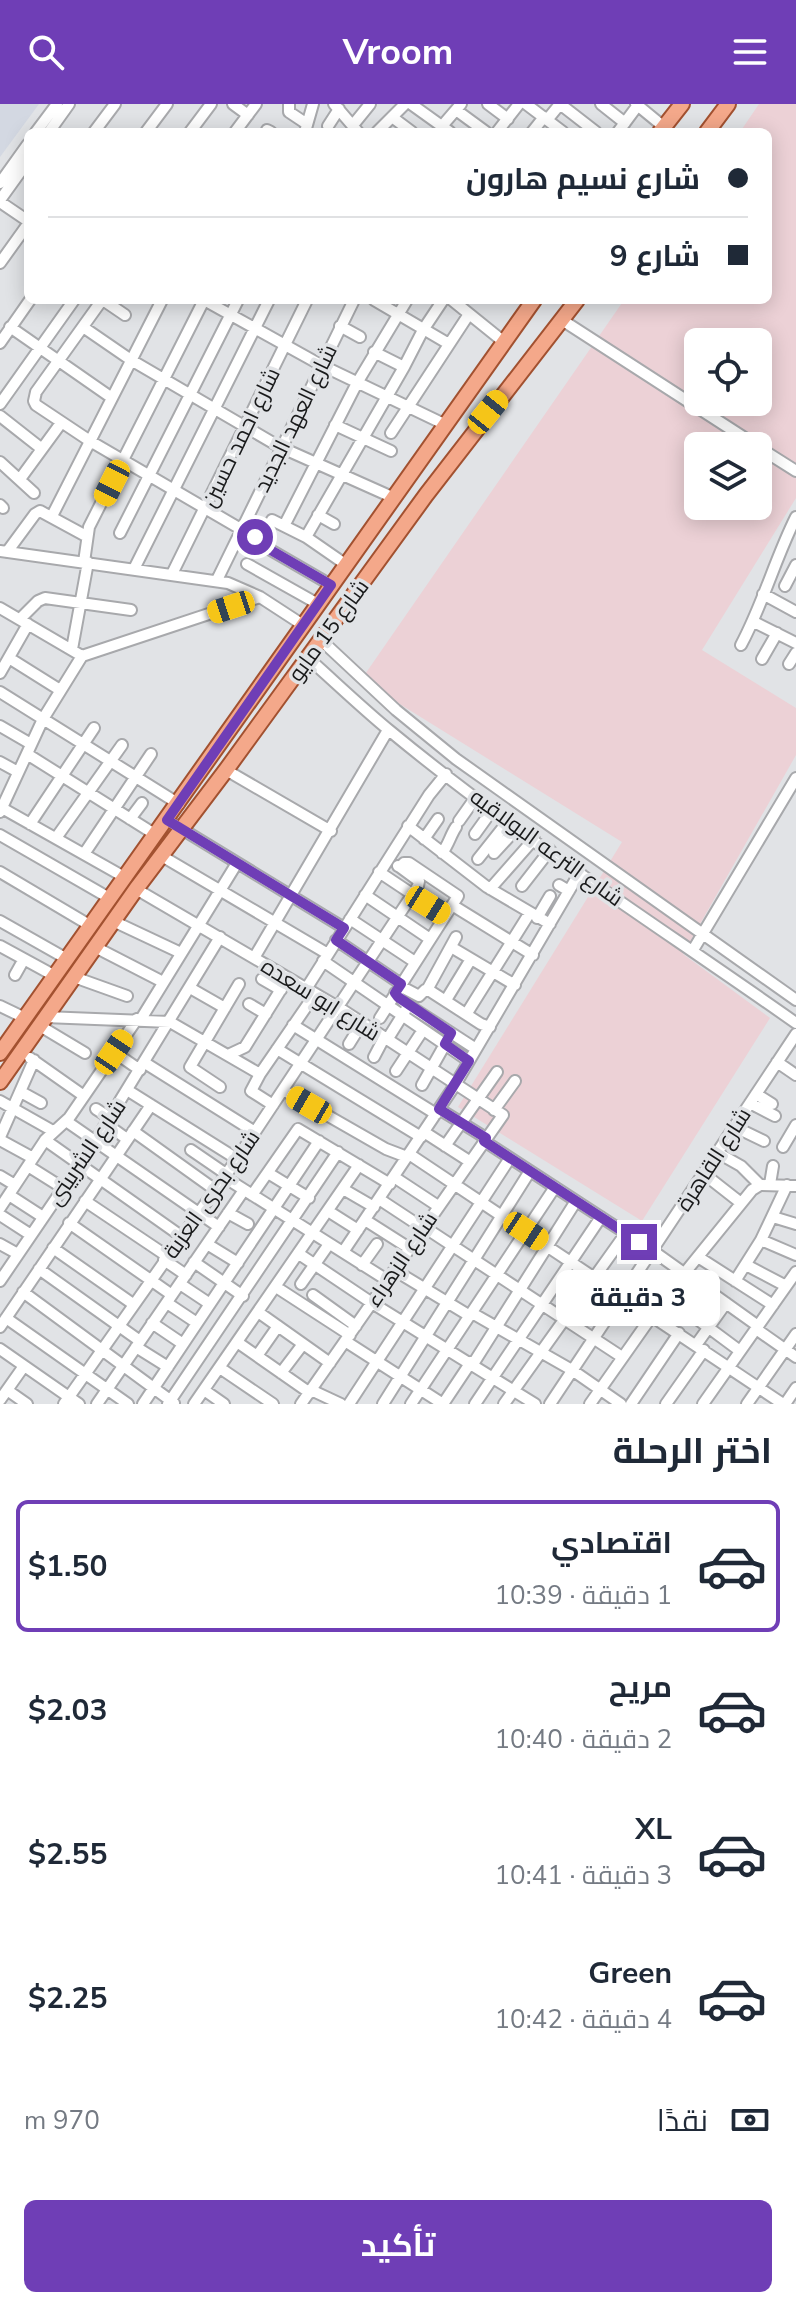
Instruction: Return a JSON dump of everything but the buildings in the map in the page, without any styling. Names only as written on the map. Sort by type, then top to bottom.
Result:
[{"type":"main road","points":[[664,128],[682,104]]},
{"type":"main road","points":[[704,128],[724,110]]},
{"type":"main road","points":[[710,128],[724,110]]},
{"type":"main road","name":"شارع 15 مايو","points":[[0,1082],[113,921],[156,835],[530,304]]},
{"type":"main road","name":"شارع 15 مايو","points":[[0,1053],[22,1017],[111,899],[160,855],[181,829],[417,506],[574,304]]},
{"type":"main road","points":[[425,449],[429,460],[436,464],[450,462]]},
{"type":"main road","points":[[392,497],[402,492],[409,494],[417,506]]},
{"type":"street","points":[[39,128],[57,104]]},
{"type":"street","points":[[54,128],[69,104]]},
{"type":"street","points":[[97,128],[115,104]]},
{"type":"street","points":[[149,128],[167,104]]},
{"type":"street","points":[[193,128],[211,104]]},
{"type":"street","points":[[233,104],[248,115]]},
{"type":"street","points":[[238,128],[256,104]]},
{"type":"street","points":[[306,128],[313,104]]},
{"type":"street","points":[[357,128],[370,104]]},
{"type":"street","points":[[381,128],[405,104]]},
{"type":"street","points":[[411,104],[426,108],[445,128]]},
{"type":"street","points":[[488,104],[508,119]]},
{"type":"street","points":[[500,128],[519,104]]},
{"type":"street","points":[[526,104],[558,128]]},
{"type":"street","points":[[536,128],[560,104],[591,128]]},
{"type":"street","points":[[601,104],[621,127],[637,105],[661,128]]},
{"type":"street","points":[[328,126],[336,106],[355,128]]},
{"type":"street","points":[[288,107],[306,128]]},
{"type":"street","points":[[447,128],[458,107],[482,128]]},
{"type":"street","points":[[392,117],[407,128]]},
{"type":"street","points":[[0,183],[24,150]]},
{"type":"street","points":[[24,167],[0,201],[24,220]]},
{"type":"street","points":[[0,263],[24,229]]},
{"type":"street","points":[[0,343],[27,304]]},
{"type":"street","points":[[0,404],[71,304]]},
{"type":"street","points":[[99,304],[36,392],[34,401],[90,441],[331,585]]},
{"type":"street","points":[[108,304],[125,315]]},
{"type":"street","points":[[52,516],[160,304]]},
{"type":"street","points":[[1,810],[77,652],[86,536],[202,304]]},
{"type":"street","points":[[211,304],[284,346],[444,424]]},
{"type":"street","points":[[120,533],[236,304]]},
{"type":"street","points":[[134,569],[267,304]]},
{"type":"street","name":"شارع احمد حسين","points":[[172,574],[305,304]]},
{"type":"street","name":"شارع العهد الجديد","points":[[217,580],[352,304]]},
{"type":"street","points":[[382,304],[449,344]]},
{"type":"street","points":[[284,526],[357,383],[404,304]]},
{"type":"street","points":[[306,537],[440,304]]},
{"type":"street","points":[[457,304],[504,342]]},
{"type":"street","points":[[391,433],[472,304]]},
{"type":"street","points":[[562,320],[736,432]]},
{"type":"street","points":[[340,326],[360,337]]},
{"type":"street","points":[[10,327],[112,398]]},
{"type":"street","points":[[83,327],[131,360],[280,447],[392,497]]},
{"type":"street","points":[[374,352],[404,367]]},
{"type":"street","points":[[0,416],[42,449]]},
{"type":"street","points":[[20,479],[61,423]]},
{"type":"street","points":[[335,425],[391,451]]},
{"type":"street","points":[[772,455],[796,471]]},
{"type":"street","points":[[0,462],[34,493]]},
{"type":"street","points":[[4,551],[40,511],[86,536]]},
{"type":"street","points":[[318,515],[334,524]]},
{"type":"street","points":[[741,645],[754,622],[796,517]]},
{"type":"street","points":[[272,520],[306,537],[345,564]]},
{"type":"street","points":[[4,551],[217,580],[260,597],[303,625]]},
{"type":"street","points":[[247,564],[318,604]]},
{"type":"street","points":[[785,586],[794,572]]},
{"type":"street","points":[[763,594],[796,612]]},
{"type":"street","points":[[0,608],[77,652],[260,597]]},
{"type":"street","points":[[0,673],[24,622],[42,598],[131,610]]},
{"type":"street","points":[[754,622],[796,643]]},
{"type":"street","points":[[762,659],[777,633]]},
{"type":"street","name":"شارع الترعه البولاقيه","points":[[321,640],[424,734],[534,816],[796,999]]},
{"type":"street","points":[[789,664],[796,653]]},
{"type":"street","points":[[9,658],[60,690]]},
{"type":"street","name":"شارع الترعه البولاقيه","points":[[308,658],[388,730],[476,797],[796,1023]]},
{"type":"street","points":[[0,692],[179,804]]},
{"type":"street","points":[[0,726],[62,776],[156,835]]},
{"type":"street","points":[[30,824],[94,728]]},
{"type":"street","points":[[254,958],[388,730]]},
{"type":"street","points":[[412,749],[424,734]]},
{"type":"street","points":[[56,838],[122,745]]},
{"type":"street","points":[[84,854],[151,754]]},
{"type":"street","points":[[0,762],[18,772]]},
{"type":"street","points":[[226,770],[331,831]]},
{"type":"street","points":[[273,1105],[251,1091],[293,1025],[336,940],[408,826],[446,774]]},
{"type":"street","points":[[693,950],[796,778]]},
{"type":"street","points":[[442,853],[476,797]]},
{"type":"street","points":[[130,819],[142,803]]},
{"type":"street","points":[[475,834],[493,809]]},
{"type":"street","name":"شارع ابو سعده","points":[[1,810],[84,854],[338,1007],[498,1113]]},
{"type":"street","points":[[424,839],[438,819]]},
{"type":"street","points":[[167,820],[292,897],[415,962]]},
{"type":"street","points":[[494,853],[513,824]]},
{"type":"street","points":[[478,859],[513,824]]},
{"type":"street","points":[[408,826],[490,889],[550,924]]},
{"type":"street","points":[[0,835],[111,899]]},
{"type":"street","points":[[490,889],[534,839]]},
{"type":"street","points":[[522,886],[550,850]]},
{"type":"street","points":[[160,855],[275,923],[387,1006],[451,1033],[476,1049]]},
{"type":"street","points":[[388,858],[419,882],[412,895]]},
{"type":"street","points":[[0,1208],[45,1140],[66,1121],[139,1019],[237,863]]},
{"type":"street","points":[[400,867],[409,863],[468,910],[533,955]]},
{"type":"street","points":[[0,872],[91,926]]},
{"type":"street","points":[[379,872],[445,916]]},
{"type":"street","points":[[343,1252],[455,1085],[580,872]]},
{"type":"street","points":[[559,885],[569,891]]},
{"type":"street","points":[[365,895],[430,939]]},
{"type":"street","name":"شارع بحرى العزبة","points":[[67,1400],[237,1159],[412,895]]},
{"type":"street","points":[[467,1013],[492,971],[550,896]]},
{"type":"street","points":[[380,1018],[455,900]]},
{"type":"street","points":[[0,921],[67,959]]},
{"type":"street","points":[[113,921],[181,953]]},
{"type":"street","name":"شارع الشربينى","points":[[1,1277],[96,1140],[220,937]]},
{"type":"street","points":[[336,940],[399,988],[419,996],[427,990],[453,942],[471,959],[515,985]]},
{"type":"street","points":[[0,946],[55,976]]},
{"type":"street","points":[[95,947],[163,982]]},
{"type":"street","points":[[15,975],[24,959]]},
{"type":"street","points":[[446,1000],[471,959]]},
{"type":"street","points":[[74,977],[127,996]]},
{"type":"street","points":[[228,1055],[245,1047],[288,978]]},
{"type":"street","points":[[262,979],[281,990]]},
{"type":"street","points":[[220,1087],[190,1068],[193,1050],[205,1041],[239,984]]},
{"type":"street","points":[[190,988],[225,1008]]},
{"type":"street","points":[[399,988],[405,1011],[423,1030],[469,1061]]},
{"type":"street","points":[[427,990],[467,1013],[481,1025],[490,1027]]},
{"type":"street","points":[[249,1004],[266,1014]]},
{"type":"street","points":[[0,1006],[22,1017]]},
{"type":"street","points":[[374,1057],[405,1011]]},
{"type":"street","points":[[0,1018],[22,1017]]},
{"type":"street","points":[[42,1021],[139,1019],[170,1022],[260,1074]]},
{"type":"street","points":[[42,1021],[85,1053]]},
{"type":"street","points":[[349,1044],[362,1023]]},
{"type":"street","points":[[293,1025],[437,1112],[461,1123],[653,1251],[796,1357]]},
{"type":"street","points":[[396,1071],[423,1030]]},
{"type":"street","points":[[422,1085],[451,1033]]},
{"type":"street","name":"شارع القاهرة","points":[[550,1404],[796,1034]]},
{"type":"street","points":[[277,1049],[469,1161]]},
{"type":"street","points":[[22,1051],[84,1096]]},
{"type":"street","points":[[114,1052],[255,1132]]},
{"type":"street","points":[[34,1060],[0,1138],[63,1188]]},
{"type":"street","points":[[777,1062],[796,1075]]},
{"type":"street","points":[[445,1146],[497,1072]]},
{"type":"street","name":"شارع الزهراء","points":[[301,1404],[485,1140],[515,1081]]},
{"type":"street","points":[[127,1090],[237,1159]]},
{"type":"street","points":[[283,1090],[453,1183],[784,1404],[796,1388]]},
{"type":"street","points":[[21,1092],[41,1103]]},
{"type":"street","points":[[753,1098],[772,1104]]},
{"type":"street","points":[[753,1098],[775,1116]]},
{"type":"street","points":[[0,1101],[53,1131]]},
{"type":"street","points":[[128,1404],[3,1322],[151,1105]]},
{"type":"street","points":[[96,1109],[108,1121],[214,1189]]},
{"type":"street","points":[[66,1121],[219,1227]]},
{"type":"street","points":[[789,1143],[796,1125]]},
{"type":"street","points":[[735,1127],[764,1141]]},
{"type":"street","points":[[97,1404],[228,1213],[268,1173],[298,1129],[438,1206]]},
{"type":"street","points":[[45,1140],[181,1236]]},
{"type":"street","points":[[143,1404],[319,1141]]},
{"type":"street","points":[[191,1150],[248,1193],[387,1280]]},
{"type":"street","points":[[23,1292],[171,1403],[338,1152]]},
{"type":"street","points":[[718,1153],[765,1184],[793,1183]]},
{"type":"street","points":[[349,1404],[510,1158]]},
{"type":"street","points":[[751,1175],[758,1163]]},
{"type":"street","points":[[194,1404],[359,1165]]},
{"type":"street","points":[[590,1404],[666,1296],[741,1203],[765,1184],[773,1166]]},
{"type":"street","points":[[383,1404],[530,1171]]},
{"type":"street","points":[[268,1173],[309,1198]]},
{"type":"street","points":[[704,1174],[741,1203]]},
{"type":"street","points":[[0,1176],[43,1217]]},
{"type":"street","points":[[735,1281],[793,1183]]},
{"type":"street","points":[[411,1404],[555,1187]]},
{"type":"street","points":[[343,1189],[423,1227],[622,1357]]},
{"type":"street","points":[[85,1201],[165,1258],[210,1304]]},
{"type":"street","points":[[313,1295],[377,1362],[443,1404],[497,1327],[576,1201]]},
{"type":"street","points":[[328,1211],[409,1248]]},
{"type":"street","points":[[228,1213],[248,1224]]},
{"type":"street","points":[[0,1215],[31,1235]]},
{"type":"street","points":[[475,1404],[601,1217]]},
{"type":"street","points":[[773,1217],[796,1224]]},
{"type":"street","points":[[69,1223],[150,1280],[197,1323]]},
{"type":"street","points":[[504,1404],[626,1233]]},
{"type":"street","points":[[761,1240],[796,1255]]},
{"type":"street","points":[[0,1244],[18,1254]]},
{"type":"street","points":[[207,1244],[238,1263]]},
{"type":"street","points":[[301,1284],[329,1244]]},
{"type":"street","points":[[362,1265],[377,1244]]},
{"type":"street","points":[[53,1248],[133,1304]]},
{"type":"street","points":[[299,1254],[535,1404]]},
{"type":"street","points":[[698,1257],[773,1305]]},
{"type":"street","points":[[194,1262],[243,1296]]},
{"type":"street","points":[[746,1265],[786,1286]]},
{"type":"street","points":[[39,1269],[118,1325],[168,1367]]},
{"type":"street","points":[[394,1270],[448,1303],[542,1352],[621,1404]]},
{"type":"street","points":[[703,1404],[795,1274]]},
{"type":"street","points":[[276,1287],[350,1334]]},
{"type":"street","points":[[666,1296],[740,1351]]},
{"type":"street","points":[[666,1404],[726,1303]]},
{"type":"street","points":[[258,1312],[330,1363]]},
{"type":"street","points":[[152,1323],[183,1344]]},
{"type":"street","points":[[257,1356],[278,1326]]},
{"type":"street","points":[[631,1404],[679,1333]]},
{"type":"street","points":[[747,1404],[796,1334]]},
{"type":"street","points":[[237,1342],[310,1392],[341,1404]]},
{"type":"street","points":[[281,1373],[303,1344]]},
{"type":"street","points":[[0,1349],[67,1400],[79,1404]]},
{"type":"street","points":[[24,1366],[3,1395],[27,1404]]},
{"type":"street","points":[[220,1368],[273,1404]]},
{"type":"street","points":[[204,1390],[224,1404]]},
{"type":"shaded area","points":[[0,104],[39,104],[0,157]]},
{"type":"shaded area","points":[[759,104],[796,104],[796,498],[702,650],[796,708],[796,755],[683,954],[770,1018],[642,1221],[458,1107],[622,842],[361,680],[621,304],[772,304],[772,128],[743,128]]},
{"type":"route","points":[[255,537],[262,545],[331,585],[167,820],[344,928],[336,940],[401,984],[395,993],[398,997],[451,1033],[445,1044],[469,1061],[439,1109],[639,1242]]}]
